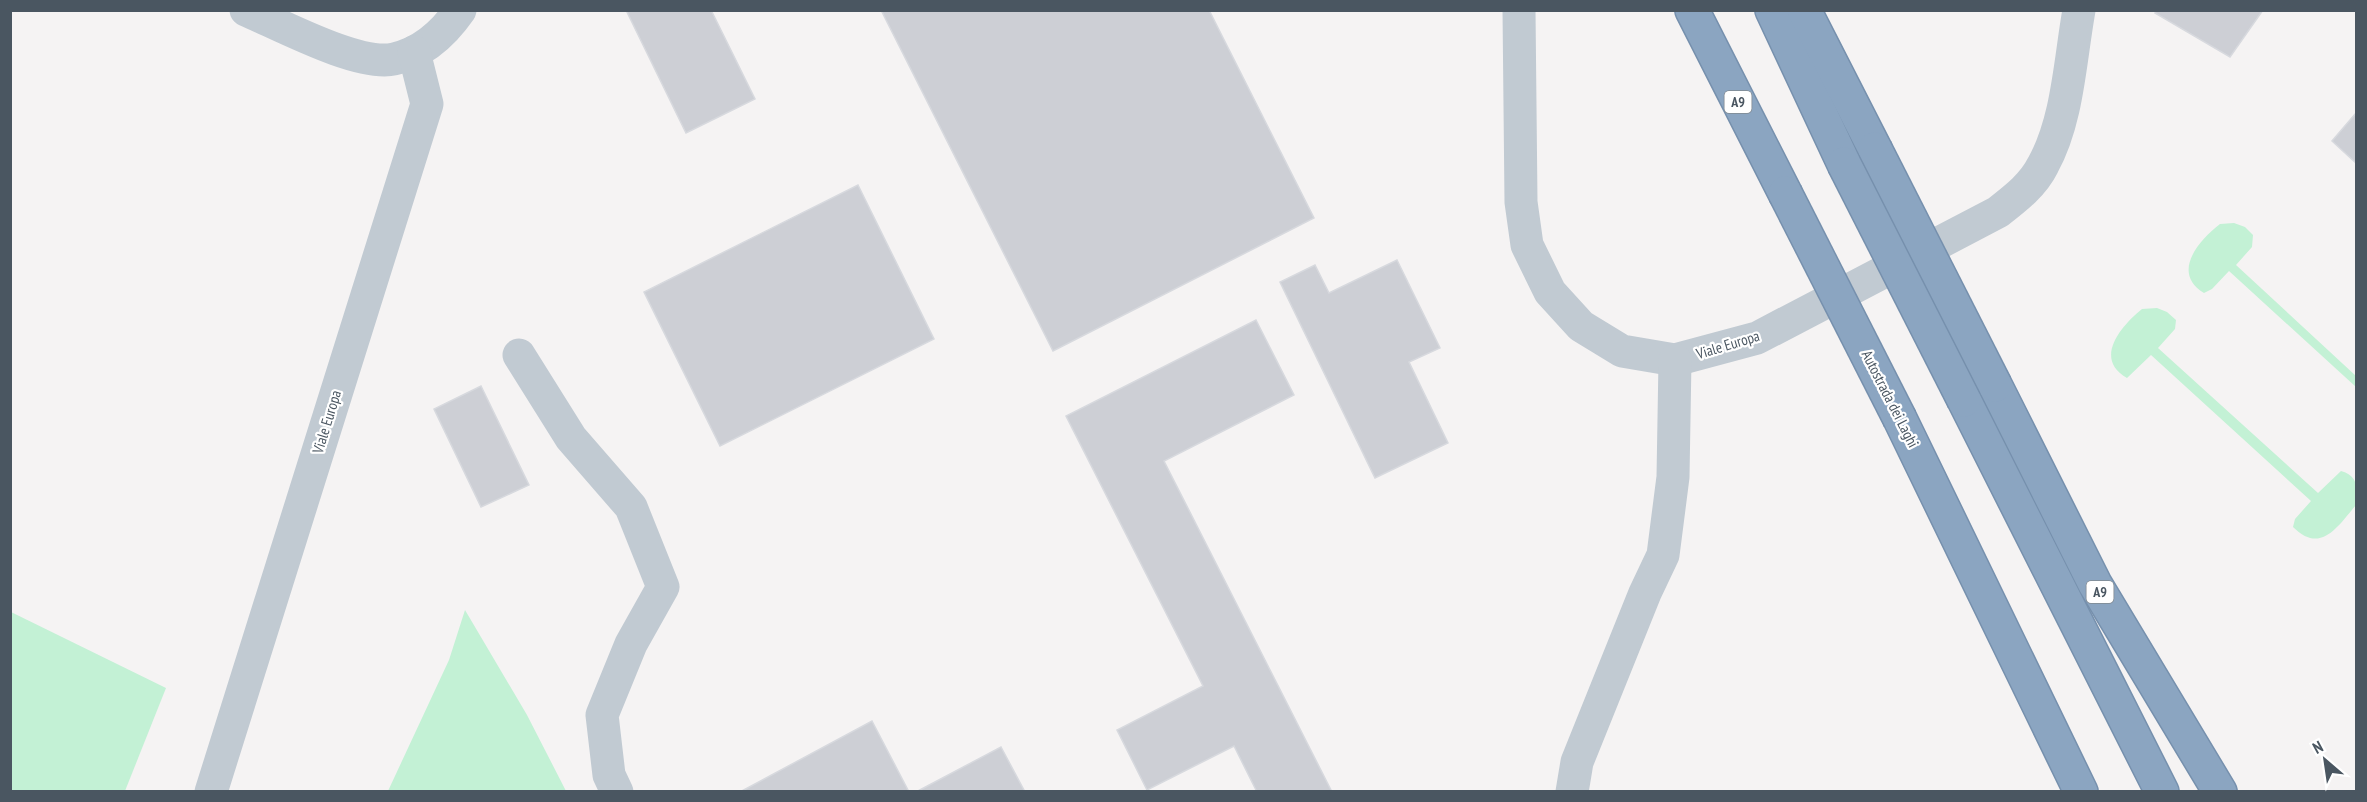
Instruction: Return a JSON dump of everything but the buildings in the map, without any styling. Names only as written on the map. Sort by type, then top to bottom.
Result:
[{"type":"highway","name":"Autostrada dei Laghi","points":[[1692,10],[1900,419],[2081,792]]},
{"type":"highway","name":"A9","points":[[1772,10],[1844,164],[2162,792]]},
{"type":"highway","name":"A9","points":[[1804,10],[2095,584],[2220,792]]},
{"type":"street","points":[[246,10],[351,55],[392,60],[414,52],[445,31],[460,10]]},
{"type":"street","name":"Viale Europa","points":[[1519,10],[1521,202],[1527,245],[1550,292],[1581,326],[1622,351],[1675,360],[1757,338],[1998,212],[2024,192],[2043,165],[2062,111],[2079,10]]},
{"type":"street","name":"Viale Europa","points":[[211,792],[427,104],[414,52]]},
{"type":"street","points":[[519,355],[571,438],[631,507],[663,587],[631,644],[602,715],[609,775],[617,792]]},
{"type":"street","points":[[1572,792],[1577,762],[1645,593],[1664,555],[1673,477],[1675,360]]},
{"type":"green space","points":[[2234,223],[2245,227],[2253,235],[2252,247],[2236,265],[2356,376],[2356,387],[2229,271],[2212,289],[2204,293],[2194,285],[2189,276],[2191,257],[2204,239],[2220,224]]},
{"type":"green space","points":[[2157,308],[2167,312],[2176,320],[2175,329],[2158,348],[2318,493],[2341,471],[2354,479],[2356,505],[2336,529],[2320,538],[2312,538],[2303,535],[2293,527],[2295,519],[2311,501],[2151,355],[2127,378],[2117,370],[2112,362],[2111,352],[2119,333],[2142,309]]},
{"type":"green space","points":[[465,610],[527,715],[566,791],[388,791],[449,660]]},
{"type":"green space","points":[[11,612],[166,688],[125,791],[11,791]]}]
